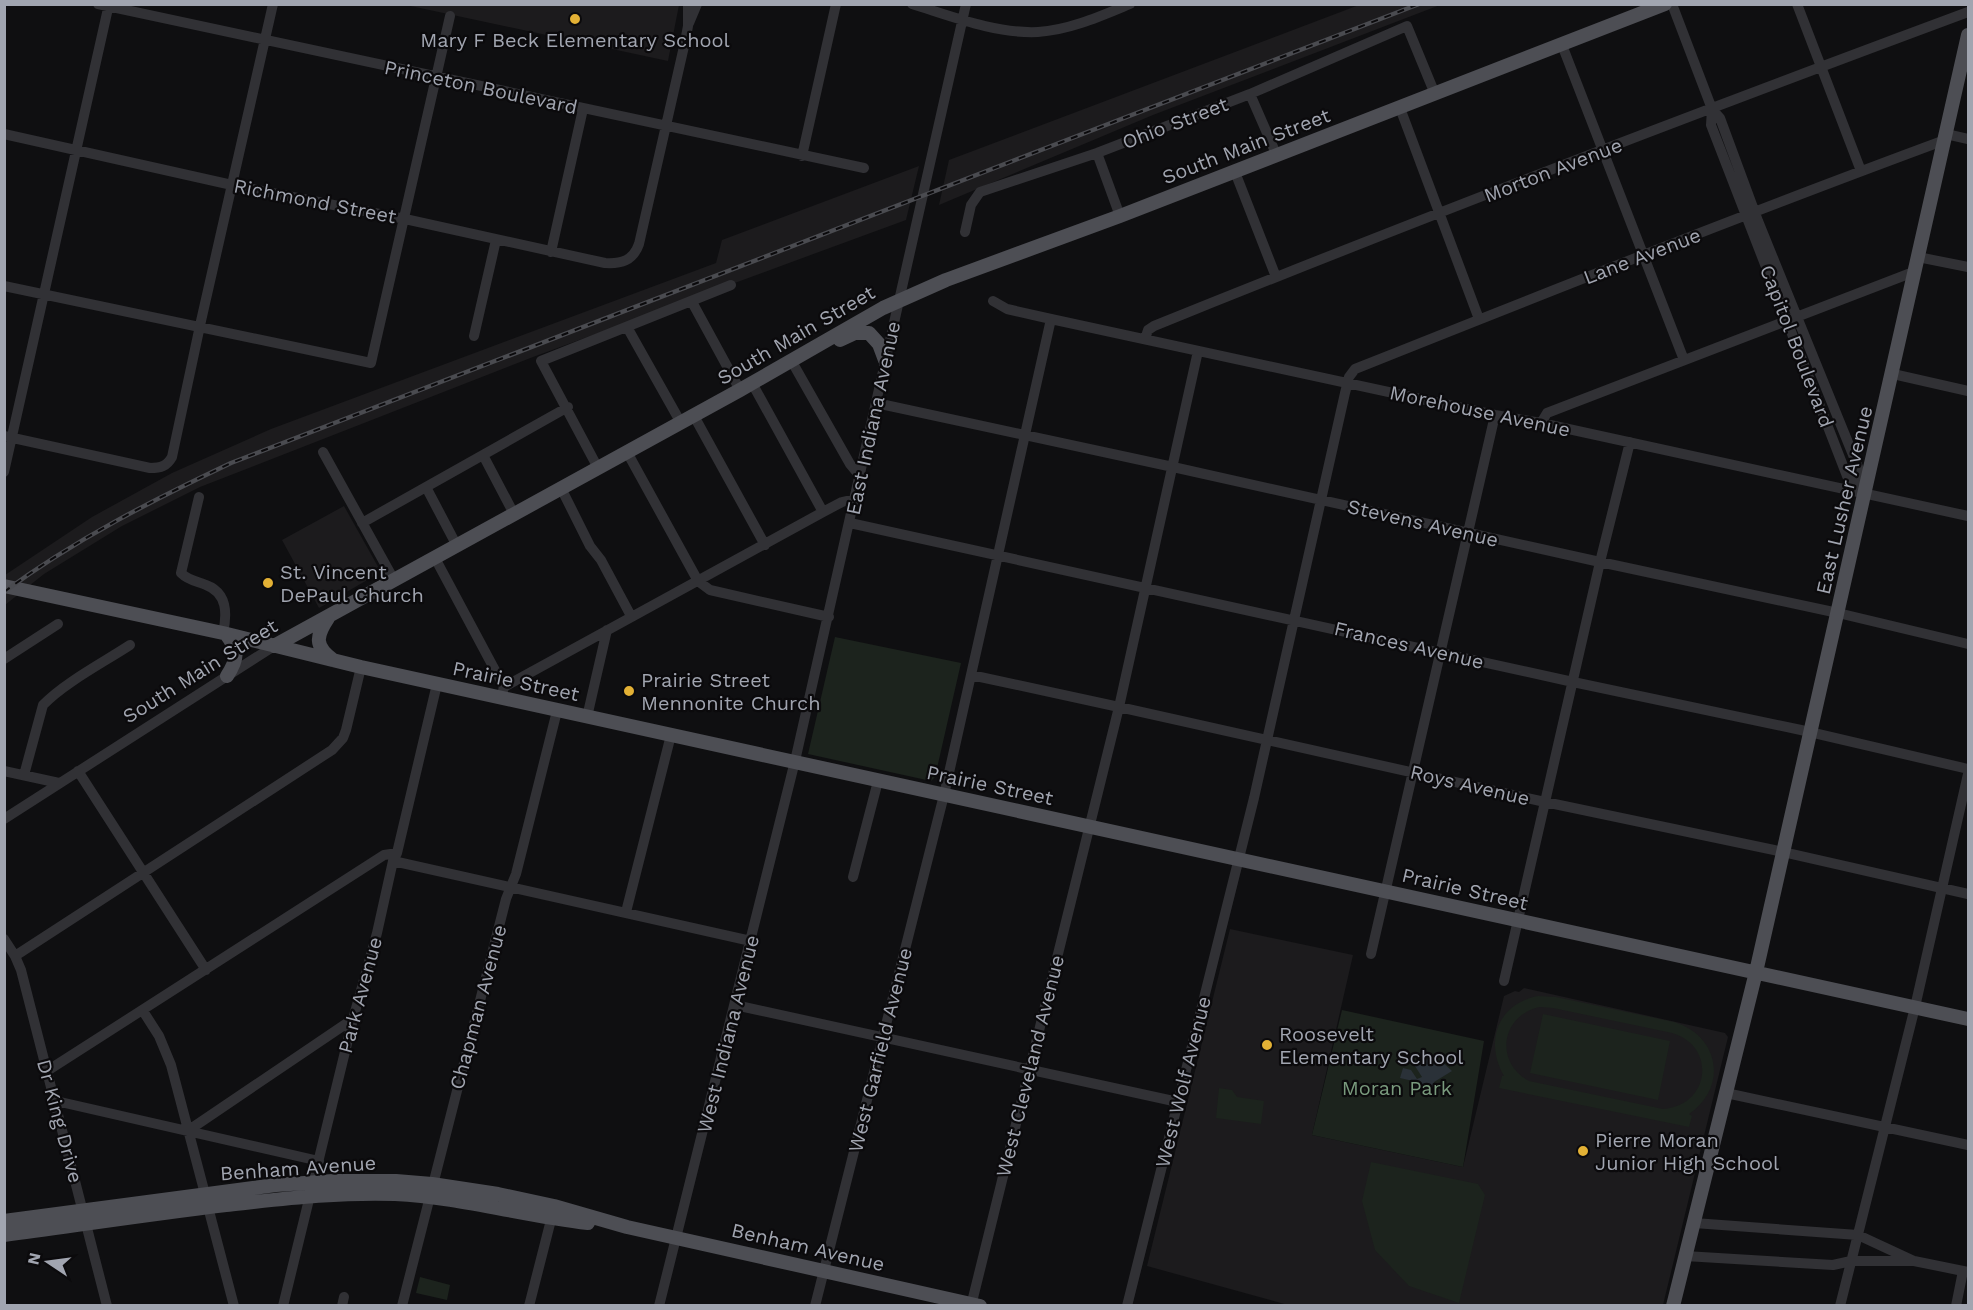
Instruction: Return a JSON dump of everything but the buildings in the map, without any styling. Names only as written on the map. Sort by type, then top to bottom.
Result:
[{"type":"main road","name":"South Main Street","points":[[274,646],[746,387],[851,324],[899,300],[946,280],[1277,156],[1665,4]]},
{"type":"main road","name":"East Lusher Avenue","points":[[1673,1305],[1784,852],[1968,35]]},
{"type":"main road","points":[[815,347],[825,348],[855,333],[865,332],[873,336],[879,344],[885,360]]},
{"type":"main road","name":"Prairie Street","points":[[4,586],[224,634],[436,684],[503,693],[557,711],[795,761],[1968,1019]]},
{"type":"main road","points":[[329,616],[320,630],[318,639],[323,653],[334,661]]},
{"type":"main road","points":[[224,634],[233,643],[236,659],[227,676]]},
{"type":"main road","name":"Benham Avenue","points":[[4,1235],[85,1218],[207,1201],[313,1182],[373,1181],[627,1227],[974,1305]]},
{"type":"main road","name":"Benham Avenue","points":[[207,1201],[431,1190]]},
{"type":"main road","name":"Benham Avenue","points":[[4,1221],[85,1218]]},
{"type":"street","points":[[8,437],[150,468],[164,466],[172,457],[273,4]]},
{"type":"street","points":[[688,4],[688,26]]},
{"type":"street","points":[[666,126],[688,26],[697,4]]},
{"type":"street","points":[[802,156],[836,4]]},
{"type":"street","points":[[912,4],[1006,29],[1038,32],[1079,24],[1130,4]]},
{"type":"street","name":"East Indiana Avenue","points":[[795,761],[966,4]]},
{"type":"street","name":"Capitol Boulevard","points":[[1672,4],[1712,109],[1720,118],[1751,214],[1792,319],[1858,467],[1865,493]]},
{"type":"street","points":[[1797,4],[1861,171]]},
{"type":"street","points":[[4,472],[8,437],[44,294],[105,5]]},
{"type":"street","name":"Princeton Boulevard","points":[[105,5],[864,168]]},
{"type":"street","name":"Morton Avenue","points":[[1145,339],[1148,330],[1154,326],[1276,277],[1968,12]]},
{"type":"street","points":[[4,286],[371,363],[450,16]]},
{"type":"street","name":"Ohio Street","points":[[965,232],[971,205],[980,192],[1097,153],[1250,94],[1407,26],[1435,94]]},
{"type":"street","points":[[1562,45],[1684,360]]},
{"type":"street","points":[[1250,94],[1277,156]]},
{"type":"street","points":[[1400,108],[1479,319]]},
{"type":"street","points":[[552,252],[583,109]]},
{"type":"street","name":"Richmond Street","points":[[4,135],[232,185],[616,264],[626,261],[637,250],[666,126]]},
{"type":"street","points":[[1946,137],[1968,139]]},
{"type":"street","name":"Lane Avenue","points":[[1347,383],[1355,369],[1946,137]]},
{"type":"street","points":[[1097,153],[1120,216]]},
{"type":"street","points":[[1235,172],[1276,277]]},
{"type":"street","points":[[474,336],[496,240]]},
{"type":"street","points":[[1541,423],[1547,413],[1792,319],[1917,264],[1968,267]]},
{"type":"street","points":[[598,468],[541,361],[731,285]]},
{"type":"street","name":"Morehouse Avenue","points":[[993,301],[1007,309],[1051,319],[1968,516]]},
{"type":"street","points":[[692,302],[823,512]]},
{"type":"street","name":"West Garfield Avenue","points":[[815,1305],[944,795],[1051,319]]},
{"type":"street","points":[[627,327],[681,423]]},
{"type":"street","name":"West Cleveland Avenue","points":[[974,1305],[1029,1069],[1119,706],[1198,351]]},
{"type":"street","points":[[791,360],[850,464],[860,476]]},
{"type":"street","points":[[1893,374],[1968,391]]},
{"type":"street","name":"West Wolf Avenue","points":[[1127,1305],[1267,740],[1347,383]]},
{"type":"street","name":"Stevens Avenue","points":[[876,403],[1838,613],[1968,644]]},
{"type":"street","points":[[362,523],[568,408]]},
{"type":"street","points":[[1371,954],[1495,415]]},
{"type":"street","points":[[694,416],[765,545]]},
{"type":"street","points":[[1504,981],[1600,562],[1630,442]]},
{"type":"street","points":[[323,452],[394,580]]},
{"type":"street","points":[[627,452],[698,581],[710,590],[829,617]]},
{"type":"street","points":[[483,455],[514,514]]},
{"type":"street","points":[[426,487],[457,546]]},
{"type":"street","points":[[561,488],[590,546],[601,560],[631,616]]},
{"type":"street","points":[[199,497],[181,573],[187,579],[209,585],[222,598],[227,616],[224,634]]},
{"type":"street","points":[[435,558],[503,693],[631,616],[842,502],[855,499]]},
{"type":"street","name":"Frances Avenue","points":[[850,523],[1144,589],[1811,732],[1968,772]]},
{"type":"street","points":[[4,659],[58,624]]},
{"type":"street","points":[[587,717],[607,630]]},
{"type":"street","points":[[24,775],[43,705],[84,674],[130,645]]},
{"type":"street","name":"South Main Street","points":[[4,819],[274,646]]},
{"type":"street","points":[[15,956],[332,750],[343,738],[346,730],[361,667]]},
{"type":"street","name":"Roys Avenue","points":[[971,675],[1968,894]]},
{"type":"street","name":"Park Avenue","points":[[283,1305],[353,1019],[377,933],[436,684]]},
{"type":"street","name":"Chapman Avenue","points":[[402,1305],[557,711]]},
{"type":"street","points":[[626,912],[671,735]]},
{"type":"street","name":"West Indiana Avenue","points":[[659,1305],[795,761]]},
{"type":"street","points":[[4,771],[59,783]]},
{"type":"street","points":[[78,771],[206,970]]},
{"type":"street","points":[[1840,1305],[1915,1007],[1968,772]]},
{"type":"street","points":[[853,877],[878,781]]},
{"type":"street","points":[[47,1071],[384,855],[511,888],[751,941]]},
{"type":"street","name":"Dr King Drive","points":[[4,939],[21,970],[107,1305]]},
{"type":"street","points":[[735,1005],[1178,1102]]},
{"type":"street","points":[[143,1011],[159,1036],[171,1065],[234,1305]]},
{"type":"street","points":[[189,1130],[353,1019]]},
{"type":"street","points":[[1726,1093],[1968,1145]]},
{"type":"street","points":[[56,1101],[319,1161]]},
{"type":"street","points":[[529,1305],[552,1213]]},
{"type":"street","points":[[1694,1223],[1858,1235],[1914,1261]]},
{"type":"street","points":[[1685,1256],[1833,1265],[1851,1261],[1914,1261],[1966,1272],[1956,1305]]},
{"type":"shaded area","name":"Mary F Beck Elementary School","points":[[406,5],[679,5],[668,61]]},
{"type":"shaded area","points":[[1359,5],[1440,5],[1153,115],[939,205],[949,160]]},
{"type":"shaded area","points":[[919,166],[906,220],[533,357],[200,487],[122,526],[44,574],[5,605],[5,575],[92,517],[172,473],[271,429],[716,263],[722,240]]},
{"type":"shaded area","points":[[344,506],[381,572],[319,608],[282,540]]},
{"type":"shaded area","name":"Pierre Moran Junior High School","points":[[1230,929],[1353,955],[1312,1135],[1463,1167],[1504,996],[1515,991],[1519,992],[1524,988],[1725,1033],[1728,1037],[1663,1305],[1288,1305],[1147,1266]]},
{"type":"shaded area","points":[[1429,1059],[1440,1060],[1452,1071],[1434,1082],[1432,1092],[1418,1089],[1413,1081],[1400,1078],[1403,1068],[1411,1070],[1417,1079],[1422,1077],[1415,1066]]},
{"type":"green space","points":[[835,637],[961,663],[935,777],[931,781],[808,754]]},
{"type":"green space","points":[[1538,996],[1556,997],[1674,1022],[1701,1038],[1709,1050],[1714,1077],[1710,1090],[1689,1114],[1692,1116],[1689,1127],[1499,1088],[1502,1076],[1504,1076],[1495,1050],[1498,1026],[1513,1007],[1524,1000]],"holes":[[[1540,1007],[1672,1033],[1686,1040],[1696,1050],[1701,1062],[1702,1075],[1698,1087],[1691,1098],[1679,1105],[1663,1109],[1529,1081],[1510,1063],[1507,1051],[1510,1029],[1517,1019],[1527,1012]]]},
{"type":"green space","name":"Moran Park","points":[[1342,1010],[1484,1041],[1463,1167],[1312,1135]]},
{"type":"green space","points":[[1543,1014],[1670,1041],[1658,1100],[1530,1073]]},
{"type":"green space","points":[[1219,1088],[1232,1090],[1237,1097],[1264,1101],[1261,1124],[1216,1118]]},
{"type":"green space","points":[[1371,1162],[1478,1184],[1485,1195],[1459,1303],[1409,1286],[1375,1250],[1362,1201]]},
{"type":"green space","points":[[420,1277],[450,1285],[447,1300],[416,1293]]},
{"type":"railway","points":[[4,592],[58,555],[114,522],[231,463],[1419,4]]},
{"type":"place","name":"Mary F Beck Elementary School","points":[[575,19]]},
{"type":"place","name":"St. Vincent DePaul Church","points":[[268,583]]},
{"type":"place","name":"Prairie Street Mennonite Church","points":[[629,691]]},
{"type":"place","name":"Roosevelt Elementary School","points":[[1267,1045]]},
{"type":"place","name":"Pierre Moran Junior High School","points":[[1583,1151]]}]
